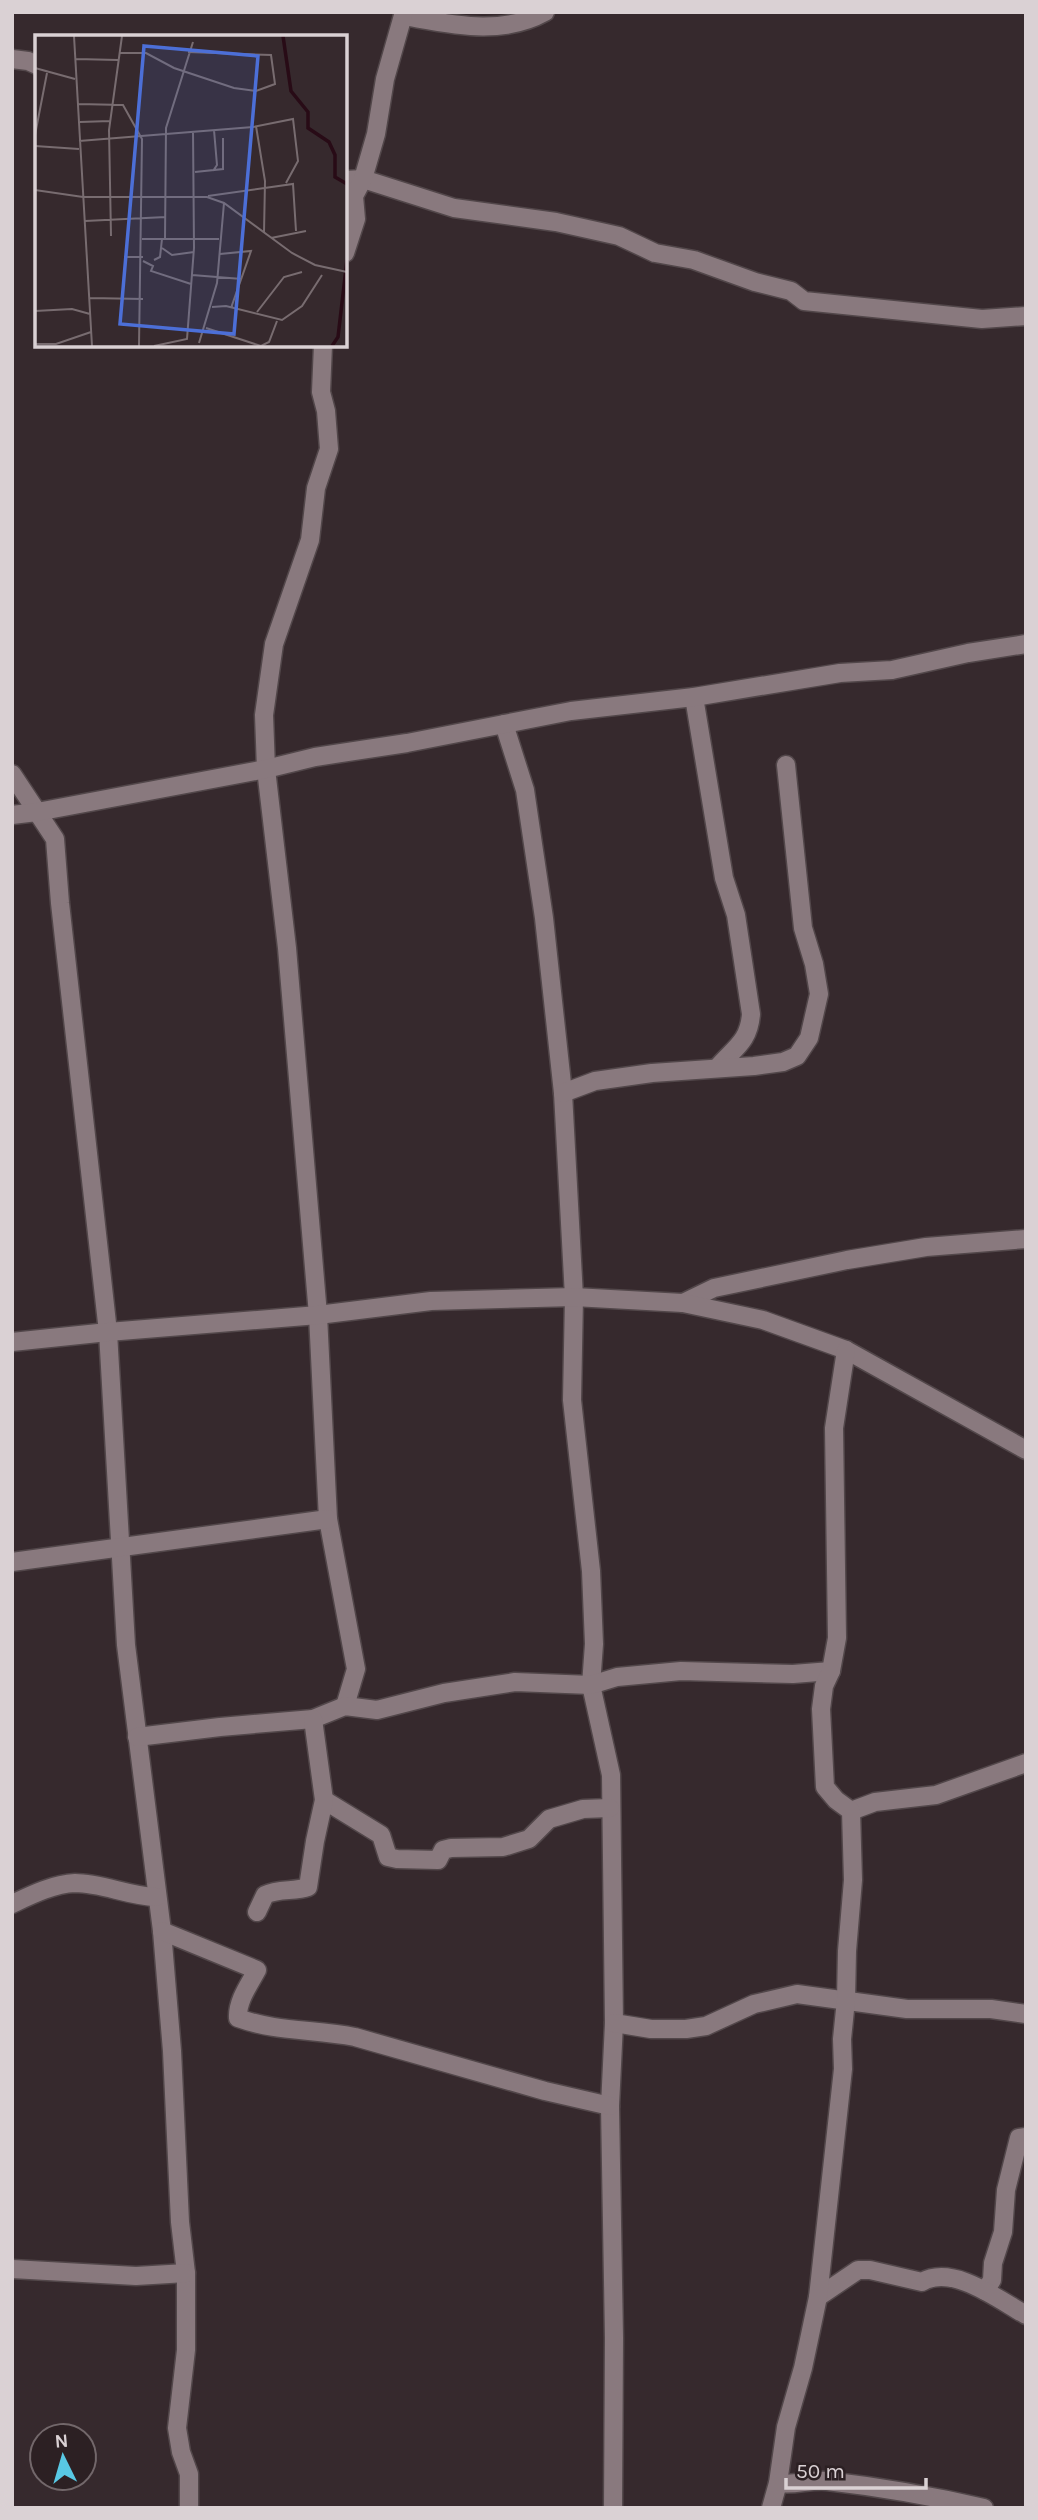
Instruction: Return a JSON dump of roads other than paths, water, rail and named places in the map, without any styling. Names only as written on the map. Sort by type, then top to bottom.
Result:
[{"type":"street","points":[[346,250],[356,219],[354,180],[376,134],[385,79],[403,14],[471,27],[506,26],[529,21],[545,12]]},
{"type":"street","points":[[12,59],[35,64]]},
{"type":"street","points":[[354,180],[454,208],[556,222],[619,236],[655,253],[694,261],[791,291],[804,301],[982,319],[1026,316]]},
{"type":"street","points":[[323,346],[321,392],[326,411],[329,449],[316,488],[310,540],[274,644],[264,715],[266,769],[287,948],[318,1315],[328,1518],[356,1669],[345,1706]]},
{"type":"street","points":[[12,815],[37,813],[315,757],[407,743],[571,711],[694,697],[840,673],[892,670],[968,653],[1026,644]]},
{"type":"street","points":[[694,697],[724,878],[736,915],[751,1014],[750,1030],[746,1038],[717,1068]]},
{"type":"street","points":[[504,724],[525,790],[544,918],[563,1093],[574,1297],[572,1400],[591,1571],[594,1644],[591,1685],[611,1775],[614,2023],[610,2106],[614,2338],[612,2508]]},
{"type":"street","points":[[563,1093],[595,1081],[652,1073],[754,1066],[783,1062],[797,1056],[809,1038],[818,994],[814,964],[803,928],[786,765]]},
{"type":"street","points":[[12,774],[55,839],[108,1332],[120,1548],[137,1737],[162,1931],[172,2051],[180,2222],[186,2273],[186,2350],[177,2428],[181,2452],[189,2474],[189,2508]]},
{"type":"street","points":[[683,1303],[714,1288],[847,1260],[926,1247],[1026,1239]]},
{"type":"street","points":[[12,1342],[318,1315],[431,1301],[574,1297],[683,1303],[763,1320],[846,1350],[1026,1450]]},
{"type":"street","points":[[846,1350],[834,1428],[837,1639],[831,1671],[824,1686],[821,1709],[825,1787],[851,1811]]},
{"type":"street","points":[[12,1562],[328,1518]]},
{"type":"street","points":[[137,1737],[313,1719],[345,1706],[377,1710],[444,1693],[515,1682],[591,1685],[617,1676],[681,1671],[793,1674],[831,1671]]},
{"type":"street","points":[[793,1674],[807,1685],[821,1709]]},
{"type":"street","points":[[257,1912],[265,1895],[281,1889],[299,1890],[308,1887],[324,1800],[313,1719]]},
{"type":"street","points":[[851,1811],[875,1802],[936,1795],[1026,1763]]},
{"type":"street","points":[[324,1800],[381,1835],[388,1857],[418,1860],[438,1860],[443,1850],[451,1848],[503,1847],[528,1839],[549,1819],[583,1809],[610,1808]]},
{"type":"street","points":[[771,2508],[778,2483],[778,2468],[786,2427],[803,2368],[818,2297],[843,2069],[842,2039],[853,1880],[851,1811]]},
{"type":"street","points":[[12,1904],[35,1893],[75,1883],[141,1897],[156,1897]]},
{"type":"street","points":[[162,1931],[257,1970],[241,2000],[238,2018],[263,2026],[355,2037],[545,2091],[610,2106]]},
{"type":"street","points":[[614,2023],[651,2029],[706,2026],[754,2004],[797,1994],[907,2009],[991,2010],[1026,2014]]},
{"type":"street","points":[[985,2291],[992,2280],[993,2263],[1003,2232],[1006,2190],[1014,2154],[1019,2138],[1026,2137]]},
{"type":"street","points":[[12,2269],[136,2276],[186,2273]]},
{"type":"street","points":[[818,2297],[858,2270],[870,2270],[922,2282],[932,2276],[947,2276],[985,2291],[1026,2315]]},
{"type":"street","points":[[778,2483],[792,2486],[822,2481],[933,2496],[984,2508]]}]
